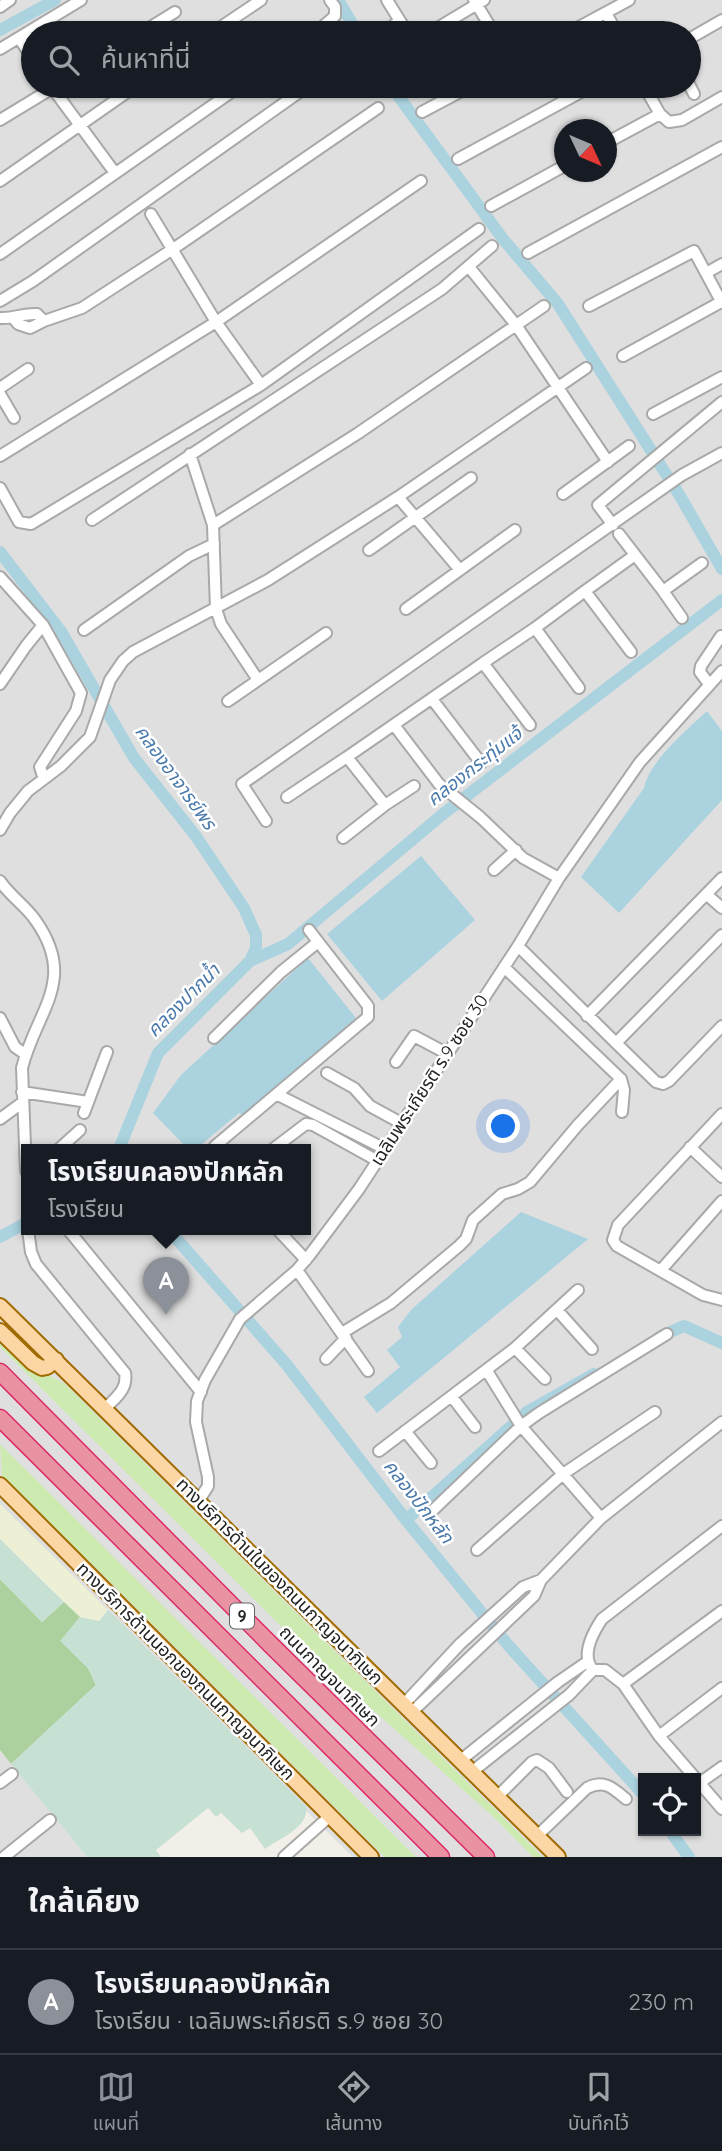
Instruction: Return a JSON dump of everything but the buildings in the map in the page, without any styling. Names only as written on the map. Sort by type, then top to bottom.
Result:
[{"type":"highway","name":"ถนนกาญจนาภิเษก","points":[[0,1372],[486,1857]]},
{"type":"highway","name":"9","points":[[0,1418],[440,1857]]},
{"type":"main road","name":"ทางบริการด้านในของถนนกาญจนาภิเษก","points":[[0,1306],[558,1857]]},
{"type":"main road","points":[[0,1331],[41,1368],[56,1360]]},
{"type":"main road","name":"ทางบริการด้านนอกของถนนกาญจนาภิเษก","points":[[0,1485],[371,1857]]},
{"type":"street","points":[[0,7],[10,0]]},
{"type":"street","points":[[47,21],[81,0]]},
{"type":"street","points":[[230,21],[261,0]]},
{"type":"street","points":[[329,21],[335,16],[335,7],[330,0]]},
{"type":"street","points":[[387,0],[400,21]]},
{"type":"street","points":[[591,21],[629,0]]},
{"type":"street","points":[[448,21],[478,2],[488,21]]},
{"type":"street","points":[[160,21],[175,12]]},
{"type":"street","points":[[606,13],[610,21]]},
{"type":"street","points":[[701,33],[721,24]]},
{"type":"street","points":[[0,49],[19,38],[21,41]]},
{"type":"street","points":[[0,120],[34,98]]},
{"type":"street","points":[[62,98],[115,173]]},
{"type":"street","points":[[0,181],[118,98]]},
{"type":"street","points":[[0,254],[223,98]]},
{"type":"street","points":[[0,302],[291,98]]},
{"type":"street","points":[[422,112],[447,98]]},
{"type":"street","points":[[458,159],[570,98]]},
{"type":"street","points":[[651,98],[660,114],[669,122],[675,122],[721,101]]},
{"type":"street","points":[[0,318],[14,319],[18,324],[30,328],[44,320],[82,307],[173,249],[378,108]]},
{"type":"street","points":[[617,138],[660,114]]},
{"type":"street","points":[[528,253],[722,147]]},
{"type":"street","points":[[491,206],[554,172]]},
{"type":"street","points":[[0,456],[216,322],[421,181]]},
{"type":"street","points":[[151,214],[216,322],[261,385]]},
{"type":"street","points":[[0,488],[19,522],[31,524],[261,385],[480,229]]},
{"type":"street","points":[[92,520],[442,289],[492,246]]},
{"type":"street","points":[[589,306],[694,251],[722,303],[623,356]]},
{"type":"street","points":[[706,273],[722,264]]},
{"type":"street","points":[[469,267],[516,325],[608,462]]},
{"type":"street","points":[[214,525],[357,434],[544,306]]},
{"type":"street","points":[[0,830],[28,791],[79,750],[90,737],[110,680],[123,661],[134,652],[268,580],[398,497],[556,386],[586,368]]},
{"type":"street","points":[[0,388],[28,369]]},
{"type":"street","points":[[653,414],[722,377]]},
{"type":"street","points":[[0,394],[8,414]]},
{"type":"street","points":[[681,618],[598,505],[722,402]]},
{"type":"street","points":[[563,494],[629,446]]},
{"type":"street","points":[[190,453],[214,525],[216,609],[221,624],[258,680]]},
{"type":"street","points":[[266,821],[243,784],[616,530],[652,497],[682,475],[722,453]]},
{"type":"street","points":[[369,550],[471,478]]},
{"type":"street","points":[[398,497],[460,570]]},
{"type":"street","points":[[406,609],[515,530]]},
{"type":"street","points":[[84,630],[189,555],[214,544]]},
{"type":"street","points":[[287,797],[535,628],[635,555]]},
{"type":"street","points":[[663,592],[702,563]]},
{"type":"street","points":[[0,578],[43,625],[81,693],[76,710],[40,767],[44,779]]},
{"type":"street","points":[[586,591],[631,652]]},
{"type":"street","points":[[0,684],[43,625]]},
{"type":"street","points":[[535,628],[579,688]]},
{"type":"street","points":[[228,701],[326,633]]},
{"type":"street","points":[[709,684],[700,672],[701,666],[721,636]]},
{"type":"street","points":[[483,663],[530,725]]},
{"type":"street","name":"เฉลิมพระเกียรติ ร.9 ซอย 30","points":[[198,1502],[208,1486],[196,1422],[201,1392],[240,1319],[297,1270],[359,1189],[383,1148],[518,946],[559,878],[640,762],[722,671]]},
{"type":"street","points":[[432,699],[481,763]]},
{"type":"street","points":[[394,725],[440,786],[478,816],[523,858],[559,878]]},
{"type":"street","points":[[347,757],[385,805]]},
{"type":"street","points":[[343,838],[414,786]]},
{"type":"street","points":[[494,870],[516,850]]},
{"type":"street","points":[[587,1016],[722,878]]},
{"type":"street","points":[[0,882],[34,918],[48,939],[54,957],[54,982],[49,1000],[25,1054],[22,1068],[25,1144]]},
{"type":"street","points":[[706,894],[722,908]]},
{"type":"street","points":[[217,1144],[368,1017],[368,1006],[309,930]]},
{"type":"street","points":[[616,1042],[722,935]]},
{"type":"street","points":[[214,1038],[281,972],[318,942]]},
{"type":"street","points":[[518,946],[656,1083],[669,1081],[722,1026]]},
{"type":"street","points":[[504,967],[621,1079],[624,1090],[622,1112]]},
{"type":"street","points":[[0,1018],[5,1039],[25,1054]]},
{"type":"street","points":[[396,1062],[414,1036],[446,1052]]},
{"type":"street","points":[[84,1113],[107,1052]]},
{"type":"street","points":[[327,1073],[354,1088],[370,1106],[401,1123]]},
{"type":"street","points":[[326,1359],[344,1336],[391,1303],[459,1246],[466,1239],[473,1220],[502,1194],[530,1182],[621,1079]]},
{"type":"street","points":[[278,1095],[383,1148]]},
{"type":"street","points":[[0,1119],[23,1097],[88,1102]]},
{"type":"street","points":[[722,1114],[618,1225],[613,1240],[617,1246],[703,1295],[722,1300]]},
{"type":"street","points":[[280,1144],[306,1124],[313,1125],[376,1160]]},
{"type":"street","points":[[65,1144],[80,1130]]},
{"type":"street","points":[[690,1147],[722,1177]]},
{"type":"street","points":[[661,1270],[722,1201]]},
{"type":"street","points":[[28,1235],[36,1264],[125,1373],[124,1388],[106,1408]]},
{"type":"street","points":[[73,1235],[201,1392]]},
{"type":"street","points":[[283,1235],[306,1260]]},
{"type":"street","points":[[297,1270],[368,1371]]},
{"type":"street","points":[[379,1451],[516,1348],[578,1290]]},
{"type":"street","points":[[557,1310],[592,1349]]},
{"type":"street","points":[[431,1512],[520,1424],[667,1334]]},
{"type":"street","points":[[516,1348],[545,1379]]},
{"type":"street","points":[[487,1371],[520,1424],[601,1518]]},
{"type":"street","points":[[452,1397],[475,1427]]},
{"type":"street","points":[[477,1550],[562,1474],[655,1412]]},
{"type":"street","points":[[409,1707],[493,1636],[534,1596],[541,1580],[601,1518],[722,1422]]},
{"type":"street","points":[[405,1431],[431,1463]]},
{"type":"street","points":[[473,1771],[569,1695],[590,1666],[592,1637],[602,1619],[722,1526]]},
{"type":"street","points":[[409,1707],[460,1644],[523,1587],[541,1580]]},
{"type":"street","points":[[622,1684],[722,1611]]},
{"type":"street","points":[[461,1760],[558,1682],[590,1666],[606,1670],[622,1684],[659,1736],[692,1773]]},
{"type":"street","points":[[659,1736],[722,1689]]},
{"type":"street","points":[[497,1797],[537,1760],[549,1768],[567,1792]]},
{"type":"street","points":[[722,1767],[701,1783],[722,1809]]},
{"type":"street","points":[[0,1783],[12,1774]]},
{"type":"street","points":[[537,1836],[595,1783],[604,1783],[626,1799]]},
{"type":"street","points":[[285,1857],[330,1816]]},
{"type":"street","points":[[4,1857],[50,1820]]},
{"type":"shaded area","points":[[0,0],[722,0],[722,1857],[353,1857],[0,1509]]},
{"type":"shaded area","points":[[0,1750],[87,1857],[0,1857]]},
{"type":"green space","points":[[0,1336],[47,1374],[65,1384],[543,1857],[533,1857],[497,1820],[303,1648],[0,1347]]},
{"type":"green space","points":[[0,1444],[416,1857],[385,1857],[100,1572],[2,1478]]},
{"type":"green space","points":[[0,1504],[108,1610],[99,1622],[81,1618],[0,1539]]},
{"type":"green space","points":[[0,1539],[64,1602],[42,1622],[0,1579]]},
{"type":"green space","points":[[0,1579],[42,1622],[64,1602],[80,1617],[61,1641],[88,1668],[96,1685],[11,1764],[0,1750]]},
{"type":"green space","points":[[108,1610],[306,1806],[306,1813],[299,1826],[265,1849],[250,1828],[242,1833],[221,1813],[216,1817],[208,1808],[156,1850],[161,1857],[87,1857],[11,1764],[96,1685],[88,1668],[60,1641],[80,1617],[99,1621]]},
{"type":"water","points":[[707,711],[722,731],[722,800],[619,913],[581,877],[644,788],[653,767],[679,737]]},
{"type":"water","points":[[421,856],[475,920],[382,1001],[327,934]]},
{"type":"water","points":[[308,958],[356,1018],[245,1116],[239,1113],[202,1144],[183,1144],[153,1113],[181,1075]]},
{"type":"water","points":[[521,1212],[588,1239],[377,1413],[364,1397],[400,1367],[387,1350],[402,1337],[398,1327],[411,1310]]},
{"type":"waterway","name":"คลองอาจารย์พร","points":[[0,30],[55,0]]},
{"type":"waterway","points":[[338,0],[351,21]]},
{"type":"waterway","points":[[400,98],[503,239],[558,304],[680,496],[722,569]]},
{"type":"waterway","name":"คลองอาจารย์พร","points":[[0,552],[62,633],[134,758],[195,835],[244,908],[256,935],[256,948],[250,961],[158,1053],[121,1144]]},
{"type":"waterway","name":"คลองกระทุ่มแจ้","points":[[250,961],[288,944],[443,814],[722,600]]},
{"type":"waterway","name":"คลองปากน้ำ","points":[[0,1237],[21,1226]]},
{"type":"waterway","name":"คลองปักหลัก","points":[[173,1235],[287,1365],[406,1520],[508,1645],[638,1788]]},
{"type":"waterway","points":[[659,1337],[684,1326],[722,1343]]},
{"type":"waterway","points":[[406,1520],[527,1412],[594,1374]]},
{"type":"waterway","name":"คลองปักหลัก","points":[[674,1836],[689,1857]]},
{"type":"place","name":"โรงเรียนคลองปักหลัก","points":[[166,1315]]}]
